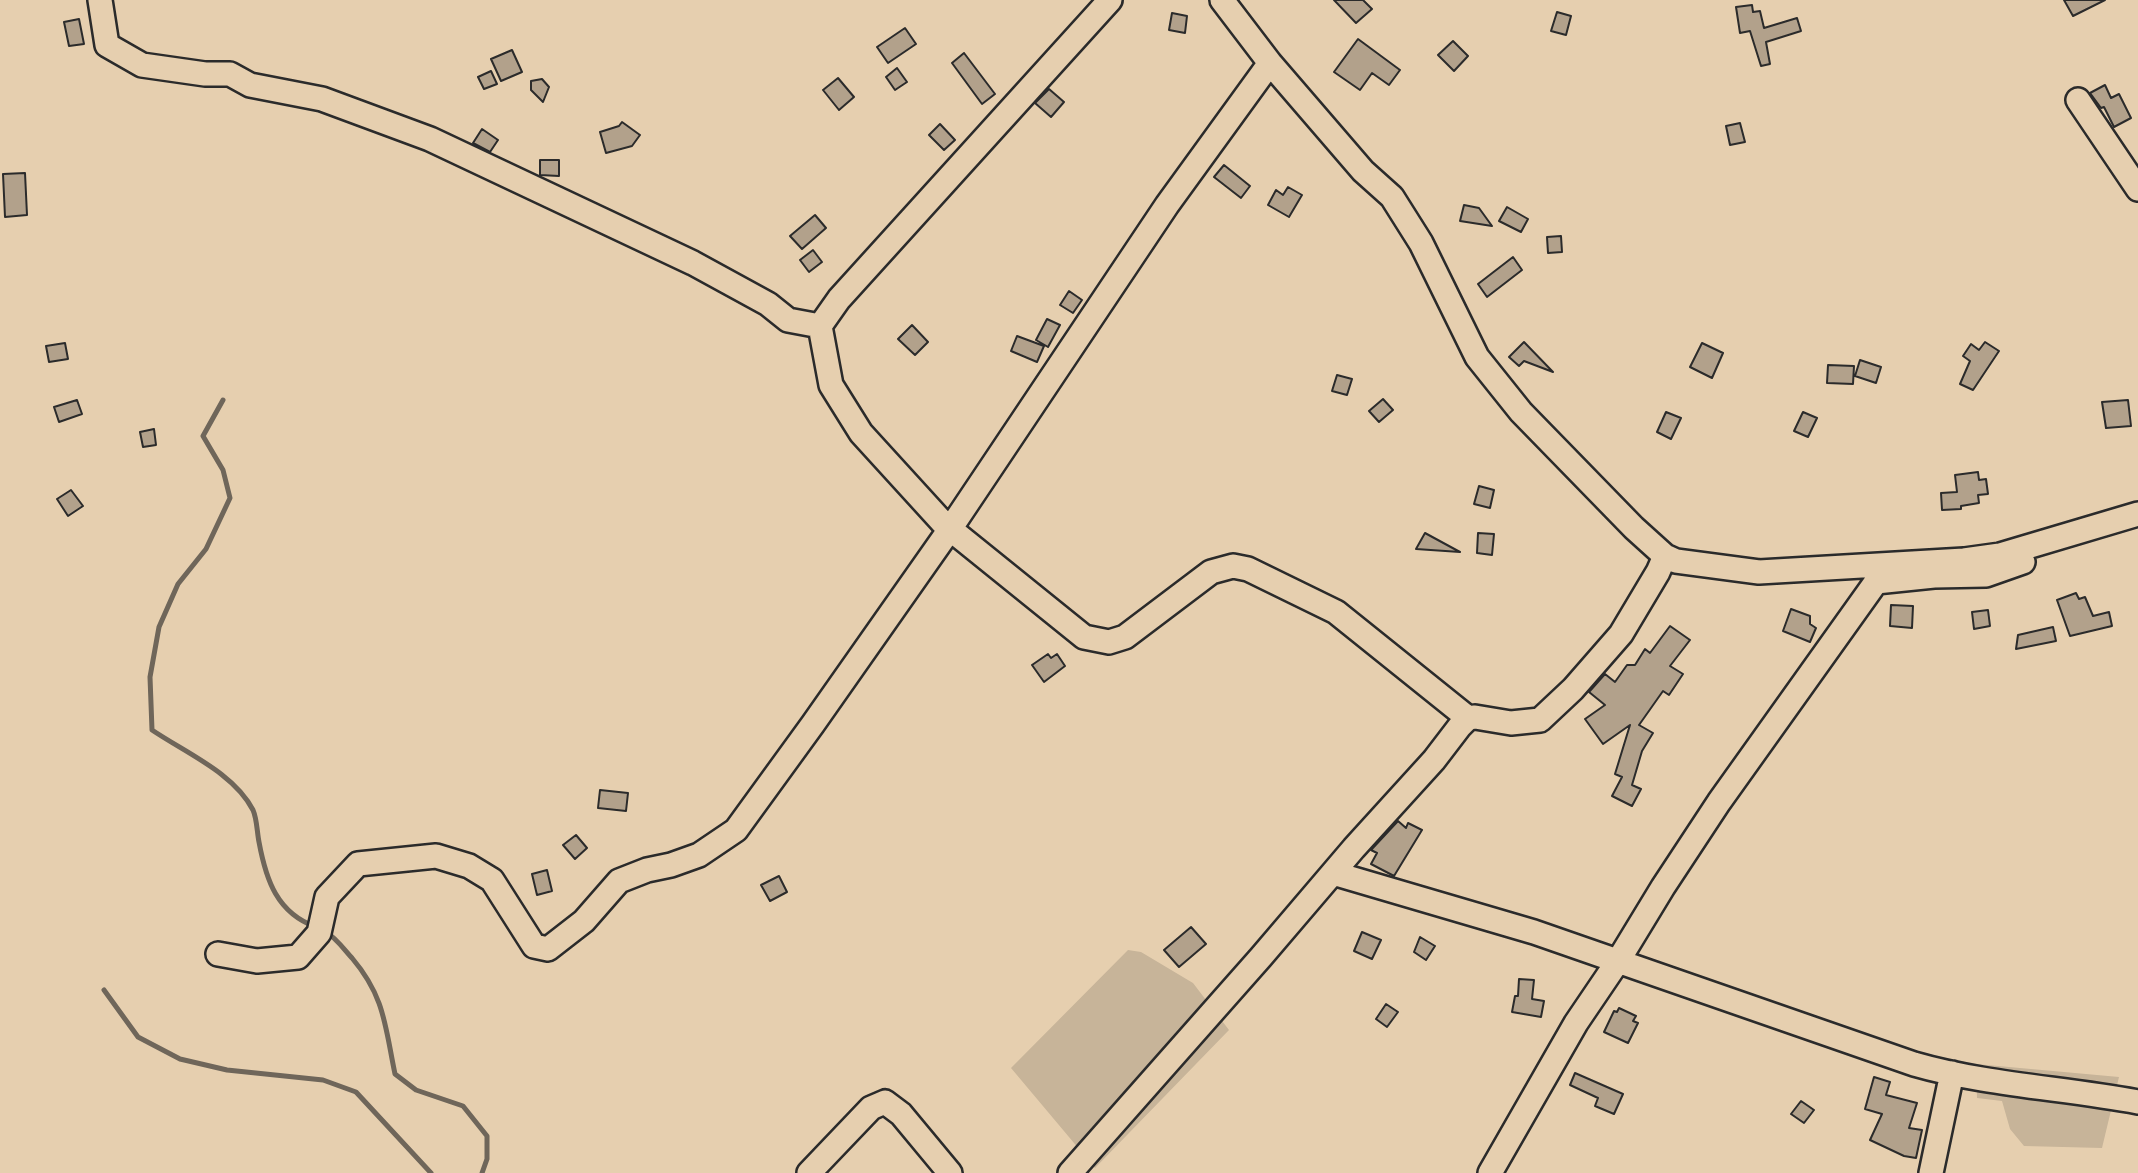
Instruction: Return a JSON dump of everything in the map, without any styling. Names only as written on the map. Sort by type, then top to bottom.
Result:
[{"type":"street","points":[[100,0],[107,46],[142,65],[205,74],[230,74],[250,85],[321,99],[430,139],[693,263],[768,304],[788,320],[820,326]]},
{"type":"street","points":[[1110,0],[834,306],[820,326],[831,385],[861,433],[950,529],[1084,637],[1099,642],[1125,637],[1211,572],[1233,566],[1248,569],[1336,612],[1468,719]]},
{"type":"street","points":[[1222,0],[1270,63],[1363,171],[1392,197],[1410,222],[1476,357],[1521,412],[1634,528],[1665,556],[1676,561],[1713,568],[1759,572],[1964,561],[2000,555],[2138,514]]},
{"type":"street","points":[[218,954],[257,961],[298,957],[319,933],[327,897],[358,864],[436,856],[469,866],[492,880],[534,946],[548,949],[584,921],[619,881],[699,855],[736,830],[814,724],[895,604],[950,529],[1167,205],[1270,63]]},
{"type":"street","points":[[2078,100],[2138,189]]},
{"type":"street","points":[[1490,1173],[1576,1023],[1663,887],[1719,802],[1876,582],[1934,576],[1986,575],[2036,558],[2056,538]]},
{"type":"street","points":[[1070,1173],[1468,719],[1475,717],[1511,723],[1540,720],[1573,688],[1620,634],[1665,556]]},
{"type":"street","points":[[1333,873],[1534,932],[1914,1064],[1952,1073],[2138,1102]]},
{"type":"street","points":[[1931,1173],[1952,1073]]},
{"type":"street","points":[[809,1173],[871,1108],[885,1102],[901,1114],[950,1173]]},
{"type":"shaded area","points":[[1128,950],[1141,952],[1193,983],[1229,1030],[1095,1168],[1011,1068]]},
{"type":"shaded area","points":[[1976,1064],[2119,1077],[2102,1148],[2024,1146],[2010,1129],[2002,1101],[1977,1098]]},
{"type":"building","points":[[1334,0],[1363,0],[1372,9],[1356,23]]},
{"type":"building","points":[[2064,0],[2105,0],[2073,16]]},
{"type":"building","points":[[1752,5],[1753,12],[1760,11],[1764,28],[1797,18],[1801,31],[1766,42],[1770,64],[1761,66],[1750,31],[1740,33],[1736,7]]},
{"type":"building","points":[[1557,12],[1571,16],[1566,35],[1551,31]]},
{"type":"building","points":[[1172,13],[1187,16],[1185,33],[1169,30]]},
{"type":"building","points":[[79,19],[84,44],[69,46],[64,22]]},
{"type":"building","points":[[905,28],[916,44],[888,63],[877,47]]},
{"type":"building","points":[[1358,39],[1400,70],[1389,85],[1372,73],[1360,90],[1334,72]]},
{"type":"building","points":[[1453,41],[1468,56],[1454,71],[1438,55]]},
{"type":"building","points":[[512,50],[522,72],[501,81],[491,59]]},
{"type":"building","points":[[964,53],[995,94],[982,104],[952,63]]},
{"type":"building","points":[[897,68],[907,82],[895,90],[886,77]]},
{"type":"building","points":[[491,71],[497,84],[484,89],[478,77]]},
{"type":"building","points":[[838,78],[854,97],[839,110],[823,90]]},
{"type":"building","points":[[542,79],[549,87],[543,102],[531,90],[531,81]]},
{"type":"building","points":[[2105,85],[2111,98],[2119,94],[2131,118],[2114,127],[2104,107],[2101,108],[2090,93]]},
{"type":"building","points":[[1049,89],[1064,102],[1051,117],[1035,103]]},
{"type":"building","points":[[622,122],[640,135],[632,146],[606,153],[600,132],[619,126]]},
{"type":"building","points":[[1740,123],[1745,142],[1730,145],[1726,126]]},
{"type":"building","points":[[940,124],[955,140],[944,150],[929,135]]},
{"type":"building","points":[[482,129],[498,140],[490,152],[473,143]]},
{"type":"building","points":[[540,160],[559,160],[559,176],[540,175]]},
{"type":"building","points":[[1224,165],[1250,186],[1241,198],[1214,177]]},
{"type":"building","points":[[25,173],[27,215],[5,217],[3,174]]},
{"type":"building","points":[[1288,187],[1302,195],[1289,217],[1268,205],[1276,190],[1283,195]]},
{"type":"building","points":[[1464,205],[1479,208],[1492,226],[1460,221]]},
{"type":"building","points":[[1507,207],[1528,219],[1521,232],[1499,221]]},
{"type":"building","points":[[815,215],[826,228],[802,249],[790,236]]},
{"type":"building","points":[[1561,236],[1562,252],[1548,253],[1547,237]]},
{"type":"building","points":[[813,250],[822,262],[809,272],[800,260]]},
{"type":"building","points":[[1513,257],[1522,270],[1487,297],[1478,284]]},
{"type":"building","points":[[1069,291],[1082,300],[1073,313],[1060,305]]},
{"type":"building","points":[[1047,319],[1060,325],[1048,347],[1036,340]]},
{"type":"building","points":[[912,325],[928,342],[915,355],[898,339]]},
{"type":"building","points":[[1017,336],[1044,346],[1037,362],[1011,351]]},
{"type":"building","points":[[1524,342],[1553,372],[1524,361],[1519,366],[1509,357]]},
{"type":"building","points":[[1985,342],[1999,351],[1973,390],[1960,384],[1970,361],[1963,356],[1971,344],[1979,350]]},
{"type":"building","points":[[65,343],[68,359],[49,362],[46,346]]},
{"type":"building","points":[[1702,343],[1723,353],[1712,378],[1690,367]]},
{"type":"building","points":[[1860,360],[1881,367],[1876,383],[1855,376]]},
{"type":"building","points":[[1828,365],[1854,366],[1853,384],[1827,383]]},
{"type":"building","points":[[1337,375],[1352,379],[1347,395],[1332,391]]},
{"type":"building","points":[[1383,399],[1393,410],[1379,422],[1369,411]]},
{"type":"building","points":[[77,400],[82,414],[59,422],[54,407]]},
{"type":"building","points":[[2128,400],[2131,426],[2106,428],[2102,402]]},
{"type":"building","points":[[1666,412],[1681,418],[1671,439],[1657,432]]},
{"type":"building","points":[[1803,412],[1817,418],[1808,437],[1794,431]]},
{"type":"building","points":[[154,429],[156,445],[143,447],[140,432]]},
{"type":"building","points":[[1978,472],[1979,480],[1986,479],[1988,494],[1978,495],[1979,503],[1961,506],[1961,509],[1942,510],[1941,493],[1957,492],[1955,475]]},
{"type":"building","points":[[1479,486],[1494,490],[1490,508],[1474,504]]},
{"type":"building","points":[[71,490],[83,506],[68,516],[57,499]]},
{"type":"building","points":[[1425,533],[1460,552],[1416,549]]},
{"type":"building","points":[[1478,533],[1494,534],[1492,555],[1477,553]]},
{"type":"building","points":[[2076,593],[2079,599],[2085,597],[2093,616],[2109,612],[2112,626],[2070,636],[2057,600]]},
{"type":"building","points":[[1891,605],[1913,606],[1912,628],[1890,626]]},
{"type":"building","points":[[1791,609],[1810,616],[1810,624],[1816,628],[1810,642],[1783,631]]},
{"type":"building","points":[[1988,610],[1990,626],[1974,629],[1972,612]]},
{"type":"building","points":[[1670,626],[1690,640],[1670,666],[1683,674],[1669,695],[1663,691],[1639,725],[1653,733],[1642,751],[1632,785],[1641,789],[1632,806],[1612,796],[1622,777],[1615,774],[1630,725],[1603,744],[1585,719],[1605,705],[1589,692],[1605,674],[1615,682],[1627,665],[1635,665],[1645,649],[1650,653]]},
{"type":"building","points":[[2053,627],[2056,641],[2016,649],[2018,635]]},
{"type":"building","points":[[1048,654],[1051,658],[1057,654],[1065,666],[1044,682],[1032,665]]},
{"type":"building","points":[[600,790],[628,793],[626,811],[598,808]]},
{"type":"building","points":[[1398,821],[1406,828],[1408,823],[1422,830],[1394,876],[1371,864],[1377,853],[1371,850]]},
{"type":"building","points":[[576,835],[587,848],[575,859],[563,845]]},
{"type":"building","points":[[547,870],[552,891],[537,895],[532,874]]},
{"type":"building","points":[[779,876],[787,892],[770,901],[761,885]]},
{"type":"building","points":[[1191,927],[1206,944],[1179,967],[1164,950]]},
{"type":"building","points":[[1362,932],[1381,940],[1372,959],[1354,951]]},
{"type":"building","points":[[1420,937],[1435,946],[1426,960],[1414,952]]},
{"type":"building","points":[[1519,979],[1534,980],[1532,999],[1544,1001],[1541,1017],[1512,1012],[1515,996],[1518,996]]},
{"type":"building","points":[[1386,1004],[1398,1012],[1387,1027],[1376,1019]]},
{"type":"building","points":[[1619,1008],[1636,1016],[1633,1021],[1638,1023],[1628,1043],[1604,1032],[1614,1011],[1617,1012]]},
{"type":"building","points":[[1575,1073],[1623,1094],[1614,1114],[1595,1106],[1598,1098],[1570,1085]]},
{"type":"building","points":[[1874,1077],[1890,1082],[1886,1095],[1917,1103],[1909,1128],[1922,1130],[1916,1158],[1904,1156],[1870,1140],[1882,1114],[1865,1109]]},
{"type":"building","points":[[1801,1101],[1814,1110],[1804,1123],[1791,1114]]},
{"type":"waterway","points":[[223,400],[203,436],[223,470],[230,498],[206,549],[178,584],[159,627],[150,677],[152,730],[222,774],[245,797],[253,810],[265,869],[276,893],[292,913],[316,927]]},
{"type":"waterway","points":[[325,931],[352,958],[371,986],[386,1026],[395,1074],[416,1090],[463,1106],[487,1136],[487,1159],[482,1173]]},
{"type":"waterway","points":[[104,990],[138,1037],[180,1059],[227,1070],[323,1080],[356,1092],[431,1173]]}]
